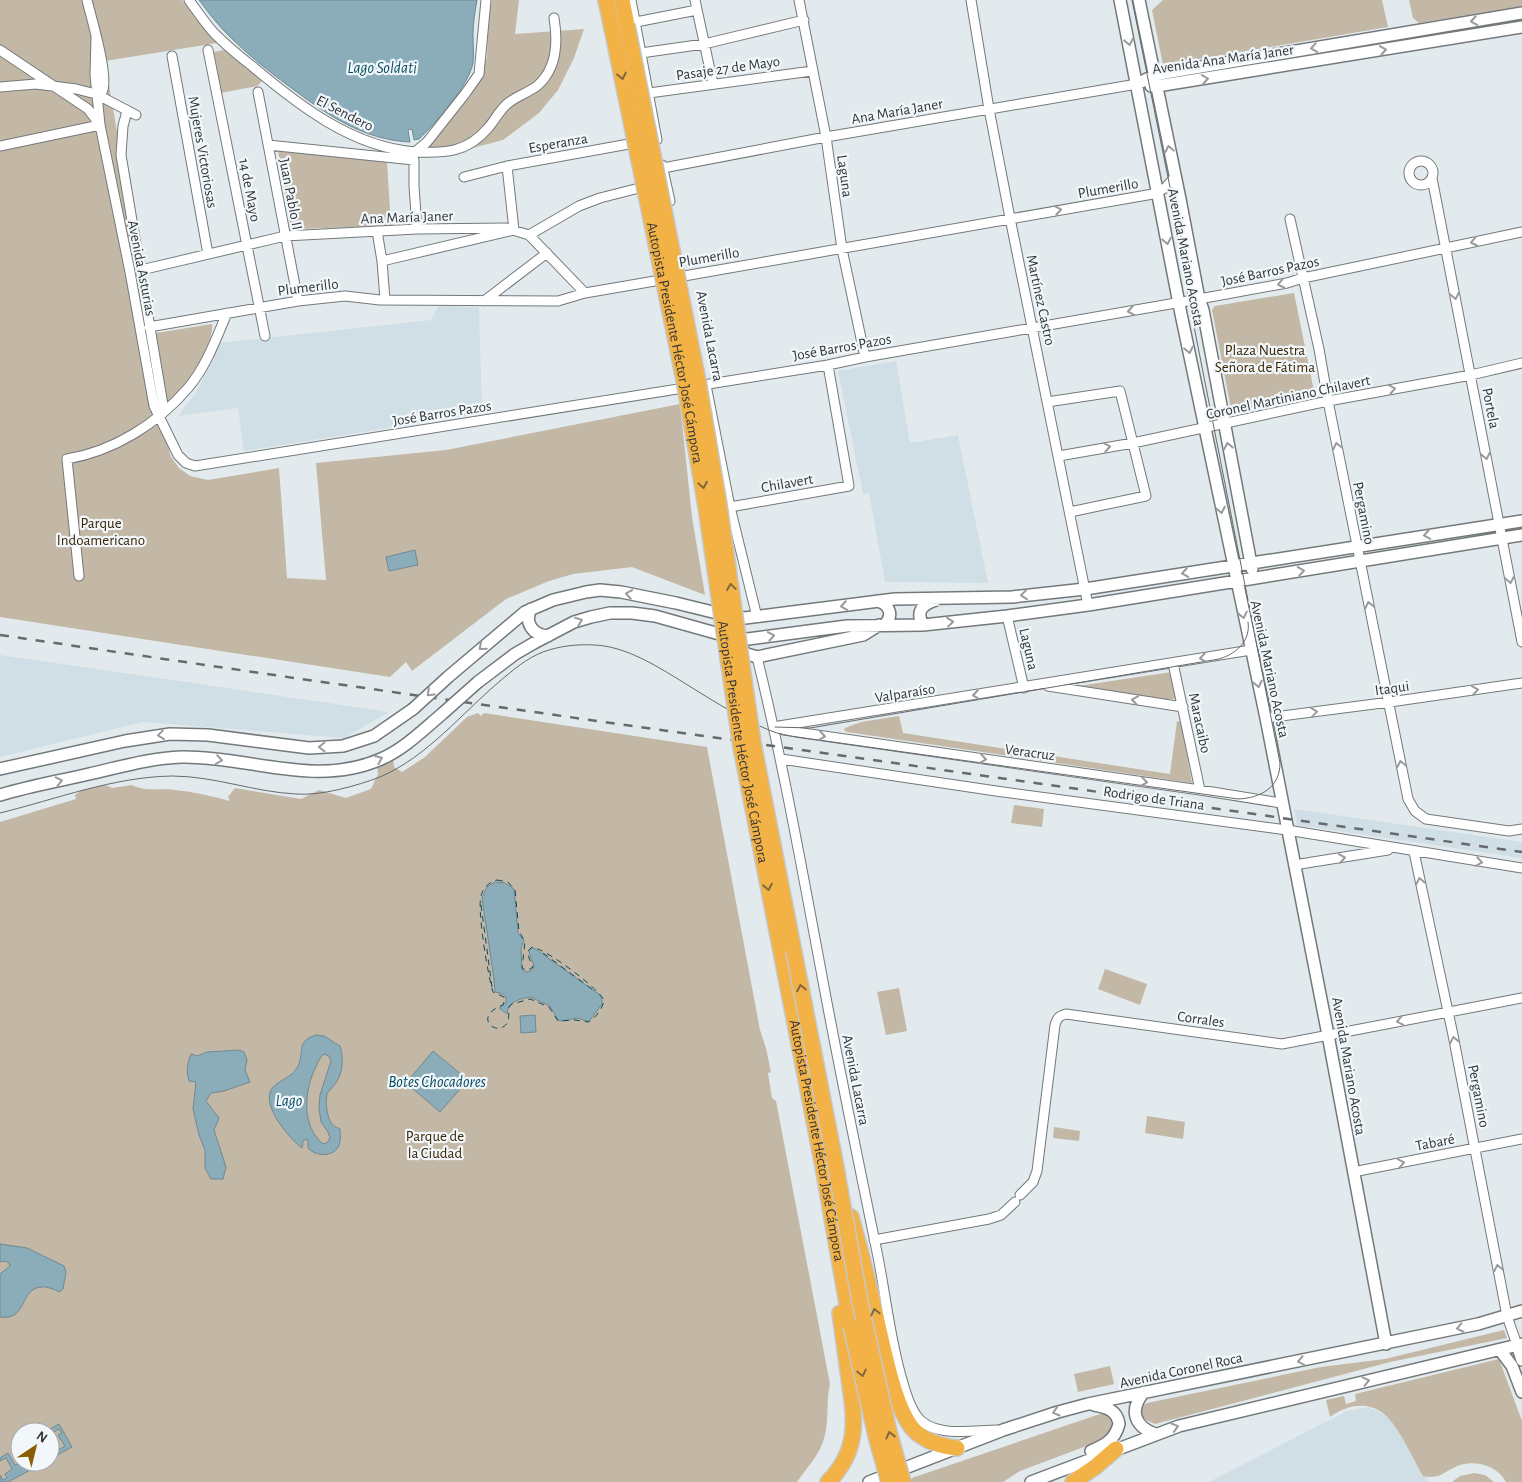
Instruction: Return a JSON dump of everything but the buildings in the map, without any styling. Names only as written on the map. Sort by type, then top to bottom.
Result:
[{"type":"highway","name":"Autopista Presidente Héctor José Cámpora","points":[[606,0],[686,385],[708,516],[741,747],[860,1302],[889,1432],[903,1482]]},
{"type":"highway","name":"Autopista Presidente Héctor José Cámpora","points":[[622,0],[631,23],[719,504],[753,743],[829,1161],[851,1326],[877,1440],[889,1482]]},
{"type":"highway","points":[[829,1161],[865,1268],[890,1377],[904,1414],[912,1428],[925,1438],[938,1444],[958,1448]]},
{"type":"highway","points":[[828,1482],[848,1453],[854,1426],[825,1209],[829,1161]]},
{"type":"highway","points":[[1073,1482],[1116,1449]]},
{"type":"main road","name":"Avenida Mariano Acosta","points":[[1120,0],[1179,302],[1250,650],[1266,718],[1386,1344]]},
{"type":"main road","name":"Avenida Mariano Acosta","points":[[1139,0],[1199,300],[1203,310],[1254,578]]},
{"type":"main road","name":"Avenida Ana María Janer","points":[[1156,81],[1250,58],[1522,13]]},
{"type":"main road","name":"Avenida Ana María Janer","points":[[1137,84],[1253,71],[1522,27]]},
{"type":"main road","points":[[1401,33],[1403,46]]},
{"type":"main road","points":[[1250,58],[1253,71]]},
{"type":"main road","points":[[0,769],[125,741],[170,734],[208,735],[309,748],[343,746],[374,736],[413,709],[512,621],[531,608],[569,595],[600,590],[611,591],[676,603],[725,615],[757,617],[910,598],[1012,597],[1085,589],[1522,521]]},
{"type":"main road","points":[[0,795],[161,759],[210,758],[300,771],[349,769],[382,759],[398,750],[478,682],[515,654],[574,622],[591,616],[617,613],[656,616],[740,639],[758,639],[824,628],[923,625],[1088,605],[1522,535]]},
{"type":"main road","points":[[923,625],[919,613],[922,606],[943,598]]},
{"type":"main road","points":[[730,637],[738,648],[747,654],[757,657],[862,635],[888,622],[890,613],[888,606],[883,602],[877,601]]},
{"type":"main road","points":[[531,608],[528,618],[532,628],[540,635],[548,636]]},
{"type":"main road","name":"Avenida Coronel Roca","points":[[869,1482],[1003,1430],[1088,1404],[1386,1344],[1478,1324],[1522,1311]]},
{"type":"main road","points":[[1031,1482],[1156,1434],[1242,1410],[1519,1344],[1522,1360]]},
{"type":"main road","points":[[1500,1350],[1512,1366],[1522,1392]]},
{"type":"main road","points":[[1144,1392],[1135,1408],[1137,1420],[1144,1429],[1156,1434]]},
{"type":"main road","points":[[1022,1482],[1030,1475],[1107,1444],[1115,1436],[1119,1424],[1114,1412],[1104,1407],[1088,1404]]},
{"type":"street","name":"Avenida Asturias","points":[[87,0],[96,37],[96,94],[100,125],[130,272],[154,406],[162,414]]},
{"type":"street","name":"El Sendero","points":[[189,0],[215,34],[280,90],[304,107],[362,140],[415,156]]},
{"type":"street","points":[[417,229],[414,186],[415,156],[479,74],[486,0]]},
{"type":"street","name":"Avenida Lacarra","points":[[631,0],[631,23],[641,53],[730,507],[757,617]]},
{"type":"street","points":[[695,0],[713,84]]},
{"type":"street","name":"Laguna","points":[[799,0],[826,137],[842,249],[865,357]]},
{"type":"street","name":"Martínez Castro","points":[[971,0],[1010,218],[1088,605]]},
{"type":"street","points":[[631,23],[697,10]]},
{"type":"street","points":[[268,145],[415,156],[448,152],[467,146],[487,130],[502,108],[537,86],[549,72],[555,55],[554,18]]},
{"type":"street","points":[[641,53],[704,44],[804,20]]},
{"type":"street","points":[[0,50],[88,109],[100,125],[0,146]]},
{"type":"street","name":"14 de Mayo","points":[[208,50],[265,336]]},
{"type":"street","name":"Mujeres Victoriosas","points":[[172,56],[208,254]]},
{"type":"street","name":"Pasaje 27 de Mayo","points":[[649,93],[812,71]]},
{"type":"street","points":[[0,87],[36,84],[76,88],[96,94],[136,115]]},
{"type":"street","name":"Ana María Janer","points":[[663,168],[826,137],[1137,84]]},
{"type":"street","name":"Juan Pablo II","points":[[258,92],[298,301]]},
{"type":"street","name":"Avenida Asturias","points":[[127,111],[123,126],[121,155],[141,270],[162,414],[172,445]]},
{"type":"street","name":"Esperanza","points":[[464,177],[507,166],[657,138]]},
{"type":"street","points":[[382,261],[514,230],[507,166]]},
{"type":"street","name":"Plumerillo","points":[[150,327],[298,301],[345,296],[385,300],[558,301],[585,293],[1158,193],[1175,177]]},
{"type":"street","name":"Portela","points":[[1432,178],[1444,249],[1471,375],[1522,642]]},
{"type":"street","points":[[585,293],[529,235],[579,206],[600,198],[666,181]]},
{"type":"street","name":"Pergamino","points":[[1290,219],[1319,350],[1408,799],[1415,811],[1426,819],[1509,831],[1522,829]]},
{"type":"street","name":"Ana María Janer","points":[[141,270],[285,236],[417,229],[506,228],[529,235]]},
{"type":"street","points":[[377,231],[382,261],[385,300]]},
{"type":"street","name":"José Barros Pazos","points":[[172,445],[186,463],[195,466],[205,466],[828,365],[1199,300],[1522,232]]},
{"type":"street","points":[[483,301],[547,253]]},
{"type":"street","points":[[79,576],[67,459],[87,456],[112,446],[139,431],[162,414],[188,388],[210,354],[227,313]]},
{"type":"street","name":"Coronel Martiniano Chilavert","points":[[1059,456],[1133,443],[1328,401],[1471,375],[1522,363]]},
{"type":"street","name":"Chilavert","points":[[730,507],[849,486],[828,365]]},
{"type":"street","points":[[1047,402],[1120,391],[1146,496],[1070,512]]},
{"type":"street","name":"Laguna","points":[[1007,616],[1024,688]]},
{"type":"street","name":"Valparaíso","points":[[774,727],[1250,650]]},
{"type":"street","name":"Avenida Lacarra","points":[[757,657],[781,759],[895,1354],[907,1395],[923,1424],[932,1428],[942,1431],[1003,1430]]},
{"type":"street","name":"Maracaibo","points":[[1173,663],[1200,790]]},
{"type":"street","name":"Itaqui","points":[[1266,718],[1522,683]]},
{"type":"street","name":"Valparaíso","points":[[1041,685],[1183,707]]},
{"type":"street","name":"Veracruz","points":[[774,727],[796,732],[1282,803]]},
{"type":"street","name":"Rodrigo de Triana","points":[[781,759],[1287,830],[1522,868]]},
{"type":"street","points":[[1294,865],[1396,849]]},
{"type":"street","name":"Pergamino","points":[[1414,852],[1476,1148],[1507,1316],[1519,1344]]},
{"type":"street","name":"Corrales","points":[[874,1240],[989,1219],[1001,1215],[1033,1182],[1037,1171],[1055,1024],[1057,1019],[1066,1014],[1271,1044],[1294,1042],[1522,998]]},
{"type":"street","name":"Tabaré","points":[[1353,1172],[1522,1139]]},
{"type":"shaded area","points":[[438,306],[479,307],[482,413],[244,451],[238,408],[178,416],[197,391],[220,343],[431,320]]},
{"type":"shaded area","points":[[896,361],[910,443],[958,435],[988,583],[885,582],[869,493],[863,494],[838,371]]},
{"type":"shaded area","points":[[0,655],[389,712],[344,738],[143,722],[0,757]]},
{"type":"shaded area","points":[[1294,809],[1522,842],[1522,858],[1297,825]]},
{"type":"shaded area","points":[[1368,1407],[1387,1416],[1398,1428],[1429,1482],[1209,1482],[1347,1411]]},
{"type":"green space","name":"Parque Indoamericano","points":[[0,0],[182,0],[217,43],[105,61],[164,411],[159,416],[171,457],[179,468],[190,476],[208,480],[279,468],[287,578],[326,580],[316,463],[446,450],[680,404],[692,517],[705,595],[632,567],[573,574],[549,581],[506,599],[412,671],[406,662],[390,677],[0,617]]},
{"type":"green space","points":[[492,0],[519,0],[515,34],[584,29],[574,58],[558,90],[539,113],[503,140],[453,153],[423,150],[470,97],[479,82],[487,57],[488,22]]},
{"type":"green space","points":[[1163,0],[1382,0],[1388,27],[1163,65],[1152,10]]},
{"type":"green space","points":[[1409,0],[1522,0],[1522,6],[1419,23],[1413,18]]},
{"type":"green space","points":[[224,50],[262,81],[257,86],[221,93],[214,52]]},
{"type":"green space","points":[[278,150],[387,162],[391,226],[294,229],[290,223]]},
{"type":"green space","name":"Plaza Nuestra Señora de Fátima","points":[[1294,293],[1315,396],[1236,412],[1231,409],[1212,310],[1215,306]]},
{"type":"green space","points":[[212,324],[212,333],[204,355],[190,378],[167,402],[156,333]]},
{"type":"green space","points":[[1172,672],[1177,698],[1167,700],[1071,687]]},
{"type":"green space","name":"Parque de la Ciudad","points":[[478,713],[481,716],[484,713],[707,747],[760,1030],[771,1072],[768,1073],[772,1098],[776,1101],[830,1384],[826,1429],[823,1442],[817,1454],[797,1482],[0,1482],[0,822],[76,799],[75,795],[82,790],[106,785],[112,788],[132,785],[147,789],[169,789],[203,794],[230,801],[228,797],[235,788],[301,799],[319,790],[346,798],[371,789],[378,774],[377,765],[393,759],[394,767],[402,772],[425,757],[467,717]]},
{"type":"green space","points":[[899,716],[903,733],[1170,774],[1177,721],[1181,722],[1192,783],[847,732],[844,730],[861,722]]},
{"type":"green space","points":[[1014,805],[1044,809],[1042,827],[1011,823]]},
{"type":"green space","points":[[1105,969],[1147,984],[1140,1005],[1098,989]]},
{"type":"green space","points":[[899,988],[907,1031],[886,1035],[877,992]]},
{"type":"green space","points":[[1147,1116],[1185,1122],[1183,1139],[1145,1133]]},
{"type":"green space","points":[[1054,1127],[1080,1131],[1079,1141],[1053,1138]]},
{"type":"green space","points":[[1504,1330],[1507,1338],[1390,1362],[1155,1424],[1146,1420],[1140,1414],[1142,1406],[1147,1403],[1321,1367],[1385,1359]]},
{"type":"green space","points":[[1499,1359],[1522,1421],[1522,1482],[1506,1482],[1492,1468],[1474,1463],[1460,1465],[1439,1476],[1423,1476],[1395,1426],[1384,1414],[1370,1407],[1356,1406],[1342,1410],[1330,1417],[1326,1400],[1344,1396],[1346,1404],[1356,1401],[1355,1394]]},
{"type":"green space","points":[[1110,1366],[1114,1384],[1078,1392],[1074,1374]]},
{"type":"green space","points":[[1100,1414],[1108,1414],[1117,1423],[1111,1440],[1089,1445],[1020,1471],[1003,1482],[900,1482]]},
{"type":"green space","points":[[1474,1473],[1485,1475],[1494,1482],[1452,1482],[1460,1476]]},
{"type":"water","name":"Lago Soldati","points":[[199,0],[477,0],[473,26],[473,63],[459,92],[443,114],[419,139],[414,140],[412,129],[408,130],[410,142],[393,140],[361,131],[346,124],[304,97],[250,56],[224,31]]},
{"type":"water","points":[[415,550],[418,565],[389,571],[386,557]]},
{"type":"water","points":[[495,882],[505,883],[514,889],[518,933],[524,941],[521,948],[522,970],[526,972],[531,971],[534,967],[529,951],[531,948],[534,948],[600,995],[602,1004],[591,1019],[587,1021],[577,1018],[558,1020],[550,1006],[530,997],[511,1004],[507,1014],[499,1008],[506,1003],[506,997],[495,992],[482,898],[487,887]]},
{"type":"water","points":[[535,1015],[536,1032],[521,1033],[520,1016]]},
{"type":"water","name":"Lago","points":[[316,1035],[324,1036],[340,1046],[342,1055],[340,1076],[327,1094],[326,1101],[331,1123],[340,1129],[340,1140],[335,1151],[326,1154],[316,1153],[308,1148],[307,1139],[303,1141],[302,1148],[297,1144],[279,1122],[270,1105],[269,1097],[271,1090],[297,1068],[303,1045],[309,1038]],"holes":[[[324,1054],[329,1056],[331,1061],[320,1095],[319,1108],[321,1122],[330,1138],[327,1143],[323,1144],[311,1129],[308,1119],[307,1099],[308,1089],[318,1062]]]},
{"type":"water","name":"Lago","points":[[239,1050],[244,1052],[247,1060],[245,1070],[250,1082],[224,1091],[211,1093],[206,1101],[219,1118],[214,1130],[226,1167],[223,1179],[211,1179],[205,1168],[205,1150],[199,1135],[193,1109],[196,1082],[189,1081],[187,1074],[188,1064],[191,1054],[197,1056],[207,1052]]},
{"type":"water","name":"Botes Chocadores","points":[[433,1051],[468,1080],[440,1112],[406,1083]]},
{"type":"water","points":[[0,1244],[27,1248],[64,1266],[66,1272],[63,1289],[60,1292],[46,1287],[34,1289],[29,1293],[15,1314],[9,1317],[0,1317],[0,1274],[10,1266],[5,1261],[0,1262]]},
{"type":"water","points":[[60,1426],[72,1447],[60,1454],[60,1449],[65,1446],[60,1438],[60,1434],[62,1433]]},
{"type":"water","points":[[8,1453],[10,1465],[6,1458],[0,1461],[0,1458]]},
{"type":"water","points":[[10,1470],[10,1472],[26,1472],[8,1482],[0,1482],[0,1475],[3,1480],[7,1478],[5,1474]]},
{"type":"ferry route","points":[[497,880],[508,882],[515,890],[519,931],[525,942],[522,968],[527,971],[533,967],[528,951],[532,947],[548,954],[571,969],[604,1000],[600,1010],[591,1021],[558,1021],[549,1007],[530,999],[512,1004],[509,1007],[508,1021],[503,1027],[493,1027],[490,1024],[488,1020],[489,1015],[503,1005],[505,999],[493,992],[484,944],[480,904],[485,888],[491,882],[497,880]]},
{"type":"ferry route","points":[[481,905],[492,987]]},
{"type":"ferry route","points":[[543,953],[596,992]]},
{"type":"tram line","points":[[0,813],[107,784],[150,777],[188,777],[280,793],[296,794],[327,792],[349,787],[380,777],[413,758],[443,734],[486,693],[526,661],[549,650],[581,645],[615,648],[645,660],[741,717],[783,735],[1238,799],[1261,794],[1267,790],[1277,779],[1280,763],[1189,301],[1173,202],[1132,0]]},
{"type":"tram line","points":[[775,727],[810,728],[1219,659],[1231,654],[1245,641],[1248,622]]},
{"type":"railway","points":[[0,635],[1522,852]]}]
